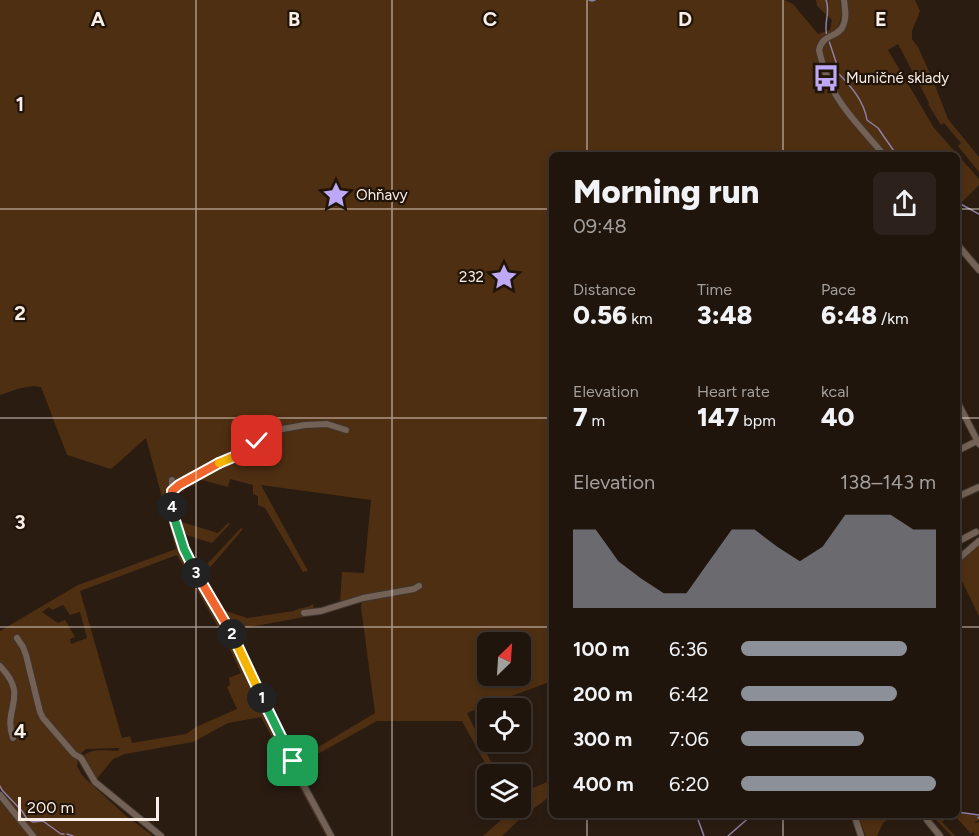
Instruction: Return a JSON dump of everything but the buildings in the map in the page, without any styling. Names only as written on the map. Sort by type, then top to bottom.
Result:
[{"type":"street","points":[[844,0],[844,23],[841,29],[825,38],[819,50],[831,86],[843,105],[881,152]]},
{"type":"street","points":[[960,248],[979,270]]},
{"type":"street","points":[[960,407],[978,443],[960,450]]},
{"type":"street","points":[[172,491],[179,485],[238,455],[271,431],[327,424],[346,430]]},
{"type":"street","points":[[172,480],[172,511],[188,559],[231,632],[296,771],[331,836]]},
{"type":"street","points":[[960,495],[979,487]]},
{"type":"street","points":[[960,540],[976,532]]},
{"type":"street","points":[[960,555],[979,541]]},
{"type":"street","points":[[304,613],[419,586]]},
{"type":"street","points":[[17,638],[25,651],[41,715],[81,758],[95,782],[161,836]]},
{"type":"street","points":[[1,667],[12,682],[14,690],[9,726],[13,738]]},
{"type":"street","points":[[0,795],[33,836]]},
{"type":"street","points":[[855,818],[861,836]]},
{"type":"street","points":[[927,820],[940,836]]},
{"type":"shaded area","points":[[0,0],[784,0],[793,4],[818,34],[830,30],[832,20],[817,6],[816,0],[840,0],[841,17],[835,33],[842,31],[846,0],[915,0],[920,11],[912,31],[912,39],[932,78],[948,119],[979,157],[979,172],[958,146],[961,143],[944,123],[941,125],[898,44],[888,50],[934,128],[955,152],[549,152],[549,682],[507,698],[477,698],[477,709],[467,713],[477,733],[477,748],[462,721],[377,721],[298,765],[302,778],[334,836],[326,836],[261,717],[228,723],[193,742],[125,754],[113,759],[96,780],[82,758],[93,751],[120,749],[86,749],[79,755],[77,766],[82,775],[125,815],[153,836],[0,836],[0,799],[16,812],[0,789],[0,631],[78,585],[176,549],[146,438],[111,469],[67,455],[41,387],[36,386],[0,395]],"holes":[[[198,479],[228,487],[230,479],[253,485],[253,494],[258,496],[258,505],[265,508],[303,572],[308,571],[261,485],[371,500],[364,573],[342,572],[340,604],[362,598],[361,607],[375,713],[315,749],[296,757],[281,733],[233,630],[315,615],[313,604],[294,611],[247,618],[220,609],[201,578],[243,529],[241,528],[194,578],[176,532],[212,543],[230,524],[228,523],[218,533],[178,521],[174,511],[175,492],[177,489],[183,492],[188,484],[193,486]],[[177,555],[226,641],[241,673],[229,678],[230,685],[227,687],[237,709],[196,727],[186,734],[132,743],[130,736],[122,738],[80,591]],[[63,605],[70,615],[80,612],[87,638],[71,644],[70,639],[75,637],[65,620],[58,623],[42,612],[49,607],[52,610]]]},
{"type":"shaded area","points":[[960,157],[979,179],[979,185],[960,204]]},
{"type":"shaded area","points":[[979,543],[979,616],[960,577],[960,559]]},
{"type":"shaded area","points":[[479,752],[486,752],[492,764],[486,764]]},
{"type":"shaded area","points":[[549,781],[549,797],[531,811],[531,789]]},
{"type":"shaded area","points":[[960,813],[979,816],[979,820],[975,823],[979,822],[979,836],[973,836],[974,832],[971,834],[957,818],[960,818]]},
{"type":"shaded area","points":[[503,818],[521,818],[502,836],[483,836]]},
{"type":"shaded area","points":[[859,818],[885,818],[886,821],[877,836],[866,836]]},
{"type":"shaded area","points":[[947,818],[942,822],[955,836],[952,836],[935,819]]},
{"type":"waterway","points":[[589,0],[595,0]]},
{"type":"waterway","points":[[826,0],[827,36]]},
{"type":"waterway","points":[[829,41],[837,72],[856,94],[867,120],[878,128],[895,152]]},
{"type":"waterway","points":[[960,204],[979,214]]},
{"type":"waterway","points":[[226,631],[254,688],[263,713],[292,768]]},
{"type":"waterway","points":[[0,786],[27,819],[33,822],[43,821],[64,834]]},
{"type":"waterway","points":[[960,812],[979,815]]},
{"type":"waterway","points":[[697,818],[704,836]]},
{"type":"waterway","points":[[728,836],[748,818]]},
{"type":"waterway","points":[[67,834],[73,836]]},
{"type":"place","name":"Muničné sklady","points":[[826,78]]},
{"type":"place","name":"Ohňavy","points":[[336,195]]},
{"type":"place","name":"232","points":[[504,277]]},
{"type":"route","points":[[257,441],[238,455],[179,485],[172,491],[172,511],[193,569],[231,632],[293,761]]}]
